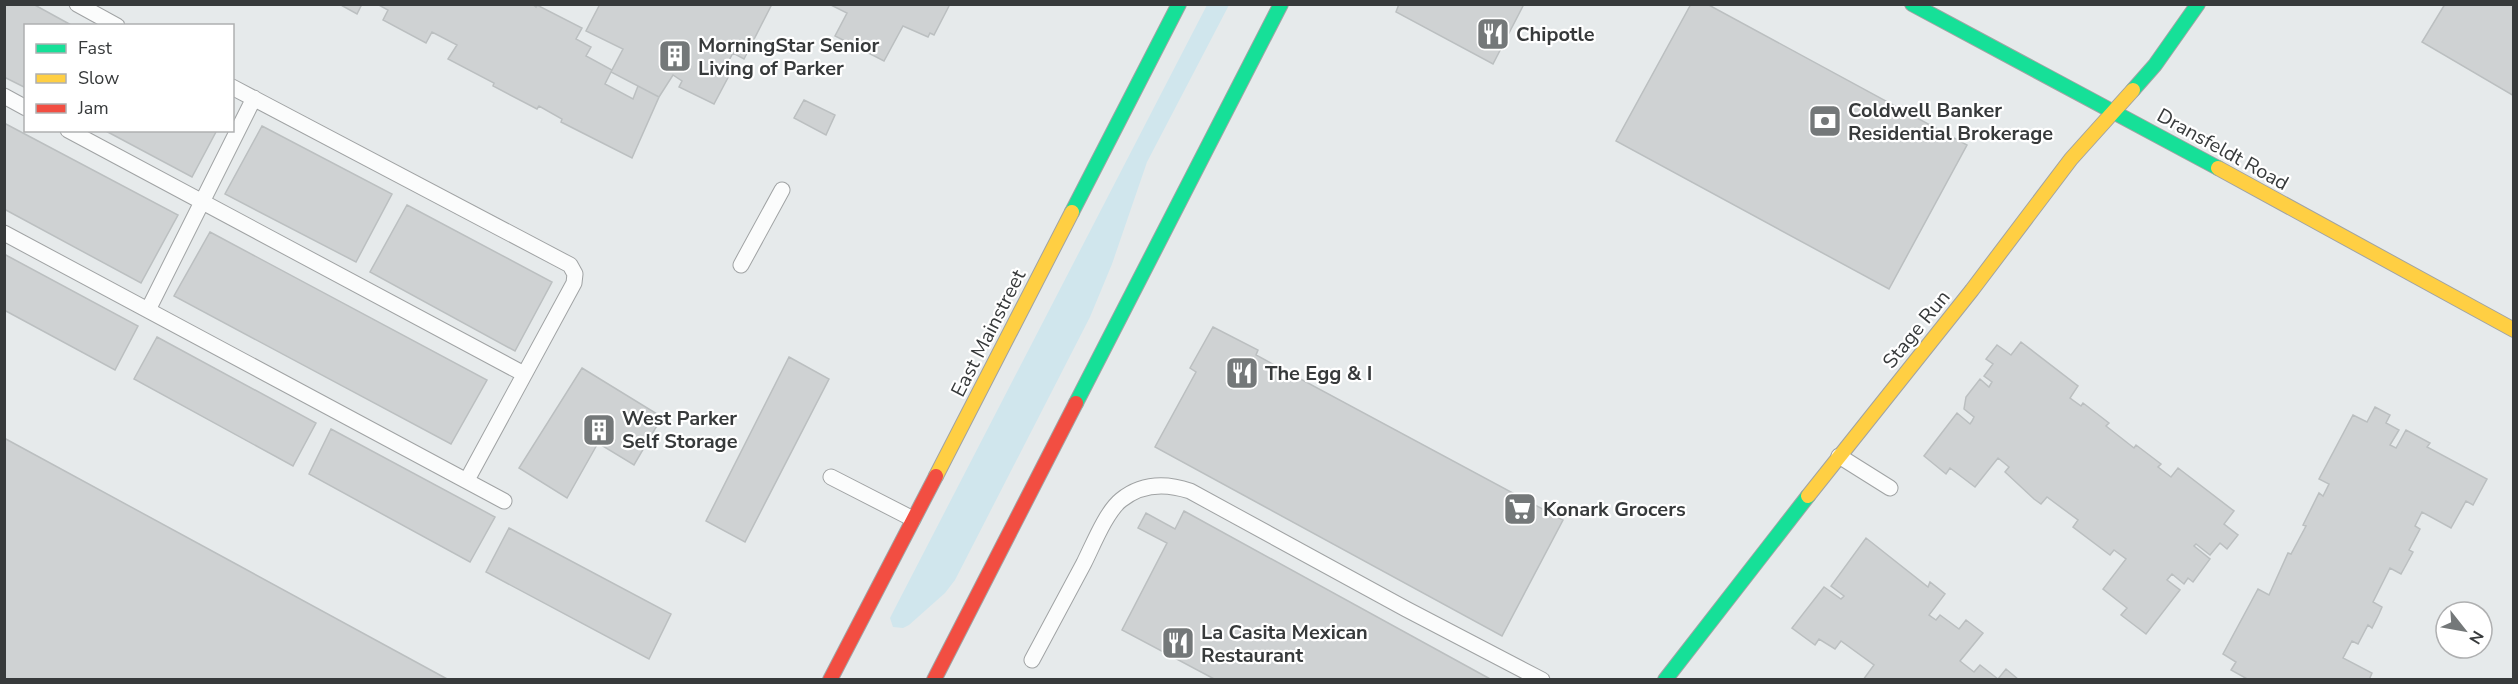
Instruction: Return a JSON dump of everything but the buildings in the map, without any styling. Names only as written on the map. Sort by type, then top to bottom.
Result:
[{"type":"street","name":"East Mainstreet","points":[[830,680],[1179,4]]},
{"type":"street","points":[[934,680],[1281,4]]},
{"type":"street","name":"Dransfeldt Road","points":[[1912,4],[2514,330]]},
{"type":"street","name":"Stage Run","points":[[1665,680],[1839,456],[1972,290],[2071,159],[2156,65],[2198,4]]},
{"type":"lane","points":[[77,4],[113,24]]},
{"type":"lane","points":[[234,88],[570,265],[575,274],[574,283],[467,480]]},
{"type":"lane","points":[[4,96],[24,107]]},
{"type":"lane","points":[[148,310],[254,98]]},
{"type":"lane","points":[[72,132],[524,374]]},
{"type":"lane","points":[[741,265],[782,190]]},
{"type":"lane","points":[[4,233],[504,501]]},
{"type":"lane","points":[[1839,456],[1890,488]]},
{"type":"lane","points":[[831,477],[913,519]]},
{"type":"lane","points":[[1032,660],[1115,507],[1120,501],[1143,488],[1159,485],[1175,486],[1190,491],[1542,680]]},
{"type":"shaded area","points":[[1207,5],[1229,5],[1147,162],[1112,264],[1090,317],[955,580],[945,593],[909,625],[903,628],[893,627],[890,618],[893,612]]},
{"type":"traffic: fast","points":[[1072,212],[1179,4]]},
{"type":"traffic: fast","points":[[1076,403],[1281,4]]},
{"type":"traffic: fast","points":[[1912,4],[2218,168]]},
{"type":"traffic: fast","points":[[2133,90],[2155,65],[2198,4]]},
{"type":"traffic: fast","points":[[1665,680],[1808,496]]},
{"type":"traffic: slow","points":[[1808,496],[1972,290],[2071,159],[2133,90]]},
{"type":"traffic: slow","points":[[2218,168],[2514,330]]},
{"type":"traffic: slow","points":[[936,476],[1072,212]]},
{"type":"traffic: jam","points":[[934,680],[1076,403]]},
{"type":"traffic: jam","points":[[830,680],[936,476]]},
{"type":"place","name":"Chipotle","points":[[1493,34]]},
{"type":"place","name":"MorningStar Senior Living of Parker","points":[[675,56]]},
{"type":"place","name":"Coldwell Banker Residential Brokerage","points":[[1825,121]]},
{"type":"place","name":"The Egg & I","points":[[1242,373]]},
{"type":"place","name":"West Parker Self Storage","points":[[599,430]]},
{"type":"place","name":"Konark Grocers","points":[[1520,509]]},
{"type":"place","name":"La Casita Mexican Restaurant","points":[[1178,643]]}]
